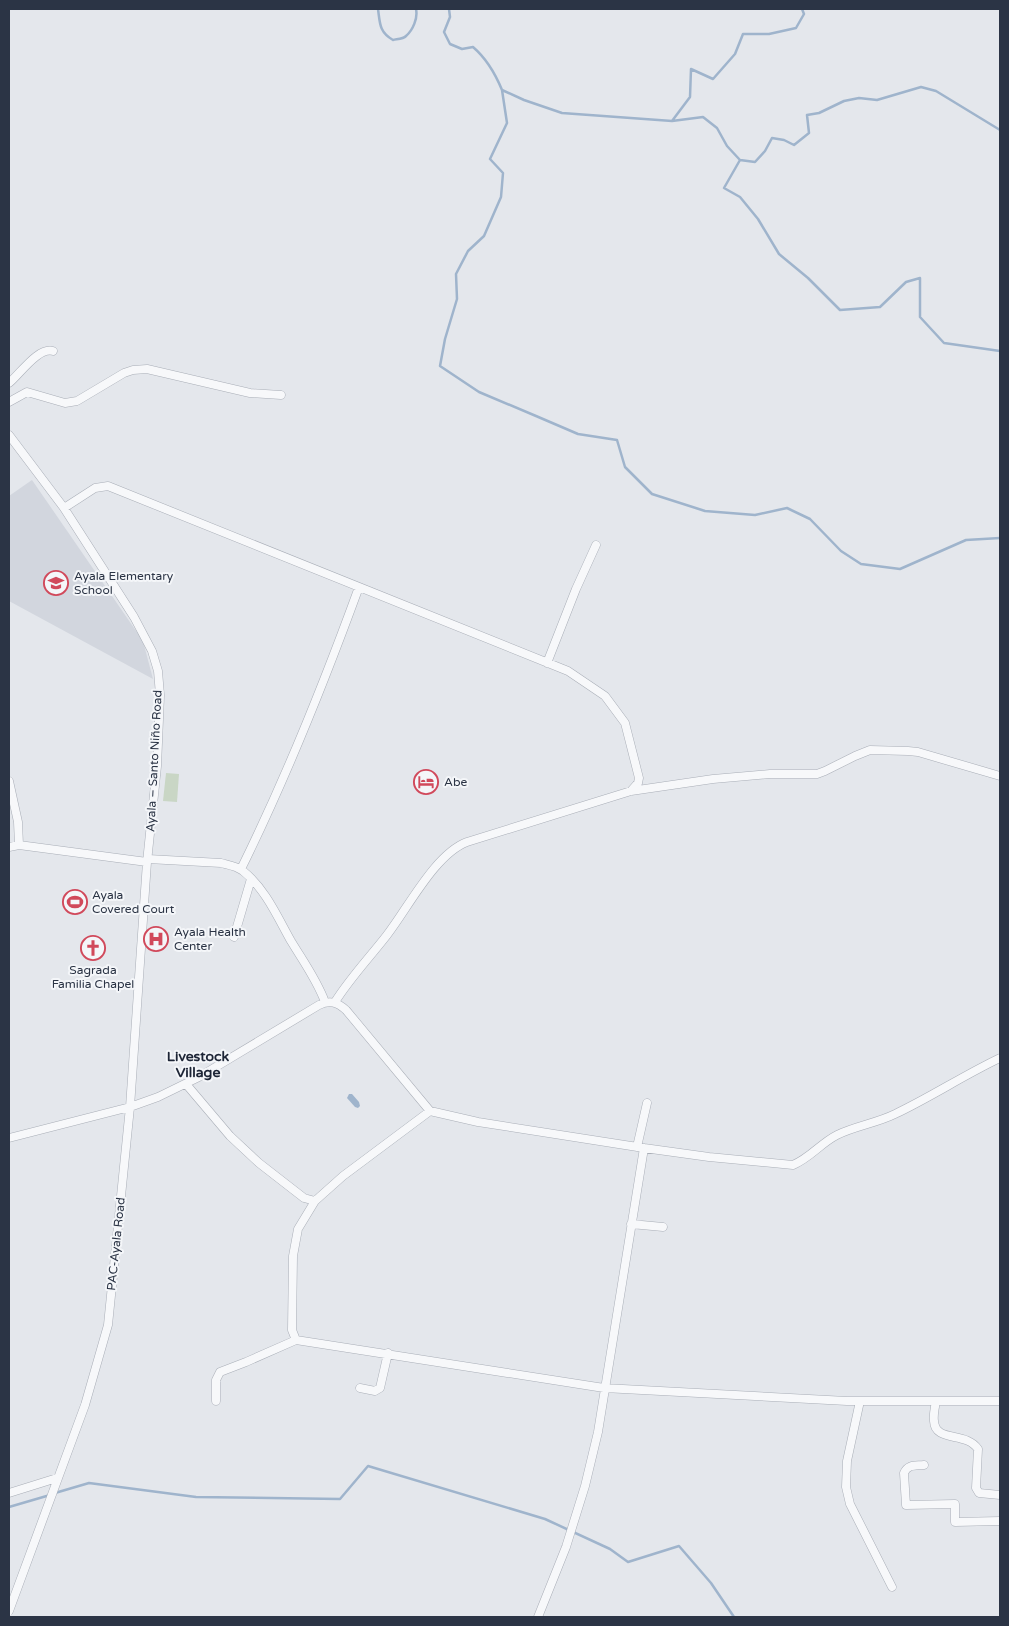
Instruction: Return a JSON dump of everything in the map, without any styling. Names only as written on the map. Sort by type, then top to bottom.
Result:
[{"type":"street","points":[[9,383],[38,354],[48,350],[52,351]]},
{"type":"street","points":[[9,402],[27,392],[65,403],[77,401],[124,373],[146,369],[250,394],[281,395]]},
{"type":"street","name":"Ayala – Santo Niño Road","points":[[9,435],[64,508],[134,617],[152,651],[158,671],[160,695],[148,860]]},
{"type":"street","points":[[64,508],[95,488],[108,486],[568,671],[605,696],[625,723],[638,778],[638,783],[631,791]]},
{"type":"street","points":[[546,662],[596,545]]},
{"type":"street","points":[[241,870],[264,823],[301,736],[334,655],[358,587]]},
{"type":"street","points":[[335,1002],[389,932],[425,880],[458,846],[467,842],[631,791],[713,779],[770,774],[818,774],[870,750],[918,752],[1000,776]]},
{"type":"street","points":[[9,781],[18,822],[19,844]]},
{"type":"street","points":[[9,847],[19,844],[148,860],[233,865],[251,879],[270,904],[317,984],[325,1002]]},
{"type":"street","name":"PAC-Ayala Road","points":[[9,1611],[85,1405],[108,1325],[130,1107],[148,860]]},
{"type":"street","points":[[234,936],[242,915],[251,879]]},
{"type":"street","points":[[9,1138],[130,1107],[158,1097],[186,1084],[325,1002],[340,1004],[351,1015],[430,1111],[478,1122],[641,1147],[710,1157],[793,1165],[805,1159],[837,1135],[893,1115],[933,1096],[1000,1058]]},
{"type":"street","points":[[186,1084],[230,1136],[259,1163],[304,1198],[315,1201]]},
{"type":"street","points":[[538,1617],[566,1547],[585,1486],[598,1432],[632,1224],[647,1102]]},
{"type":"street","points":[[296,1340],[292,1330],[293,1256],[298,1229],[315,1201],[343,1176],[430,1111]]},
{"type":"street","points":[[632,1224],[663,1227]]},
{"type":"street","points":[[216,1401],[216,1380],[220,1372],[296,1340],[604,1388],[860,1401],[1000,1401]]},
{"type":"street","points":[[360,1388],[375,1391],[380,1388],[388,1353]]},
{"type":"street","points":[[860,1401],[847,1461],[846,1486],[850,1504],[892,1587]]},
{"type":"street","points":[[936,1401],[933,1419],[936,1429],[940,1434],[967,1439],[974,1443],[978,1449],[976,1488],[979,1494],[1000,1495]]},
{"type":"street","points":[[924,1465],[909,1466],[906,1469],[904,1474],[906,1504],[955,1504],[955,1522],[1000,1521]]},
{"type":"street","points":[[9,1493],[56,1481]]},
{"type":"shaded area","name":"Ayala Elementary School","points":[[32,480],[143,641],[153,679],[9,601],[9,496]]},
{"type":"green space","points":[[166,773],[179,774],[177,802],[163,801]]},
{"type":"water","points":[[349,1094],[352,1094],[359,1102],[360,1106],[358,1108],[347,1098]]},
{"type":"waterway","points":[[378,9],[383,30],[393,40],[405,37],[411,31],[416,20],[416,9]]},
{"type":"waterway","points":[[449,9],[450,17],[444,32],[450,44],[462,49],[473,47],[490,67],[502,90],[562,113],[672,121],[703,117],[717,128],[727,146],[740,160],[755,162],[765,151],[772,138],[784,140],[794,145],[809,133],[807,115],[819,113],[844,101],[859,98],[877,100],[921,87],[936,91],[1000,130]]},
{"type":"waterway","points":[[672,121],[690,97],[691,69],[713,79],[735,54],[743,34],[769,34],[796,28],[804,14],[802,9]]},
{"type":"waterway","points":[[502,90],[507,123],[490,159],[503,173],[501,197],[484,236],[468,251],[456,274],[457,299],[445,339],[440,366],[479,392],[578,434],[617,440],[625,467],[652,494],[705,511],[755,515],[787,508],[810,519],[841,551],[861,564],[900,569],[966,540],[1000,538]]},
{"type":"waterway","points":[[740,160],[724,188],[740,197],[758,219],[779,254],[808,278],[840,310],[880,307],[906,282],[920,278],[920,317],[944,343],[1000,351]]},
{"type":"waterway","points":[[55,1493],[89,1483],[196,1497],[340,1499],[368,1466],[545,1519],[610,1549],[628,1562],[679,1546],[711,1583],[734,1617]]},
{"type":"waterway","points":[[9,1507],[50,1495]]},
{"type":"place","name":"Ayala Elementary School","points":[[56,583]]},
{"type":"place","name":"Abe","points":[[426,782]]},
{"type":"place","name":"Ayala Covered Court","points":[[75,902]]},
{"type":"place","name":"Ayala Health Center","points":[[156,939]]},
{"type":"place","name":"Sagrada Familia Chapel","points":[[93,948]]},
{"type":"district","name":"Livestock Village","points":[[198,1064]]}]
